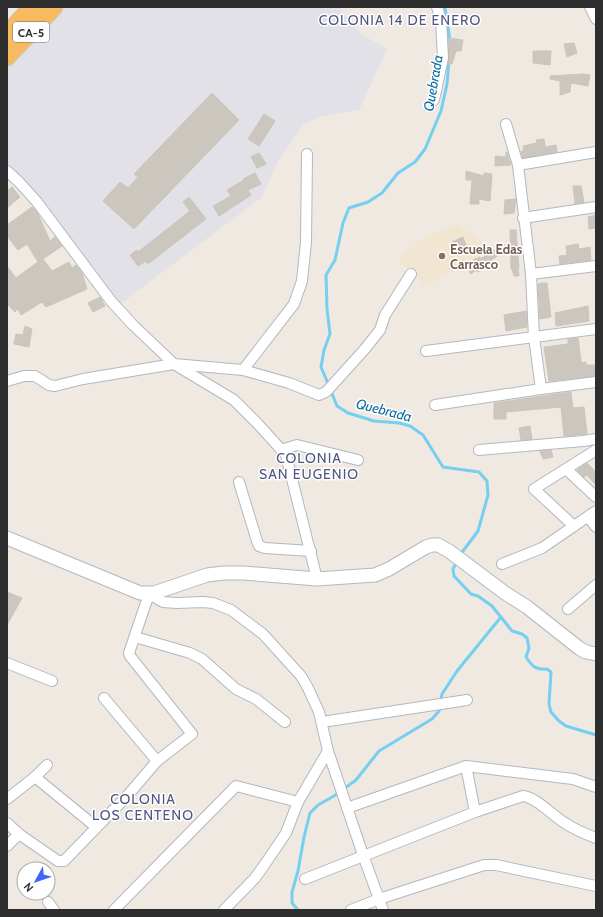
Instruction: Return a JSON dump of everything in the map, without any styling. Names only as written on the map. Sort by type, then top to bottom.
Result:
[{"type":"highway","name":"CA-5","points":[[7,34],[32,7]]},
{"type":"highway","name":"CA-5","points":[[7,57],[54,7]]},
{"type":"street","points":[[434,100],[443,58],[441,20],[437,7]]},
{"type":"street","points":[[590,7],[596,19]]},
{"type":"street","points":[[506,124],[518,165],[523,218],[531,274],[534,337],[541,388]]},
{"type":"street","points":[[518,165],[596,152]]},
{"type":"street","points":[[243,370],[294,304],[302,281],[306,242],[308,154]]},
{"type":"street","points":[[7,171],[37,202],[111,301],[139,330],[174,364],[234,400],[286,455],[317,579]]},
{"type":"street","points":[[523,218],[596,207]]},
{"type":"street","points":[[531,274],[596,266]]},
{"type":"street","points":[[7,381],[24,376],[35,376],[49,385],[56,386],[83,379],[174,364],[243,370],[290,383],[319,395],[326,392],[380,330],[385,315],[411,274]]},
{"type":"street","points":[[426,351],[596,329]]},
{"type":"street","points":[[436,404],[541,388],[596,382]]},
{"type":"street","points":[[479,450],[583,441],[596,438]]},
{"type":"street","points":[[281,450],[297,445],[358,460]]},
{"type":"street","points":[[574,526],[534,489],[596,450]]},
{"type":"street","points":[[566,469],[596,497]]},
{"type":"street","points":[[239,482],[257,541],[260,546],[266,548],[311,551]]},
{"type":"street","points":[[502,564],[542,548],[592,514],[596,527]]},
{"type":"street","points":[[7,538],[140,593],[149,594],[163,602],[213,603],[231,610],[247,620],[271,641],[301,676],[307,686],[322,722],[328,751],[383,910]]},
{"type":"street","points":[[149,594],[207,575],[224,573],[244,573],[317,579],[375,575],[389,569],[432,545],[443,547],[505,593],[527,607],[579,648],[586,652],[596,654]]},
{"type":"street","points":[[568,609],[596,585]]},
{"type":"street","points":[[7,823],[19,834],[58,861],[64,861],[128,795],[157,761],[192,734],[129,653],[149,594]]},
{"type":"street","points":[[135,637],[190,653],[202,660],[236,689],[256,699],[285,722]]},
{"type":"street","points":[[7,663],[52,682]]},
{"type":"street","points":[[104,698],[157,761]]},
{"type":"street","points":[[322,722],[467,700]]},
{"type":"street","points":[[224,910],[255,878],[286,833],[298,802],[328,751]]},
{"type":"street","points":[[7,799],[35,777],[47,764]]},
{"type":"street","points":[[346,805],[466,766],[573,779],[596,787]]},
{"type":"street","points":[[466,766],[475,812]]},
{"type":"street","points":[[35,777],[96,827]]},
{"type":"street","points":[[114,910],[236,786],[298,802]]},
{"type":"street","points":[[305,879],[475,812],[514,798],[526,796],[574,829],[596,838]]},
{"type":"street","points":[[7,846],[19,834]]},
{"type":"street","points":[[351,910],[484,865],[496,865],[596,886]]},
{"type":"shaded area","points":[[64,7],[339,7],[361,34],[387,49],[359,110],[319,117],[303,125],[278,161],[262,197],[119,305],[7,167],[7,67]]},
{"type":"shaded area","name":"Escuela Edas Carrasco","points":[[457,224],[479,239],[488,252],[426,286],[398,260],[426,236]]},
{"type":"building","points":[[449,38],[463,40],[461,51],[456,51],[452,64],[448,64]]},
{"type":"building","points":[[574,43],[577,53],[567,57],[564,44]]},
{"type":"building","points":[[533,51],[551,51],[550,65],[533,63]]},
{"type":"building","points":[[590,75],[588,86],[571,83],[570,92],[560,95],[560,81],[550,79],[550,76]]},
{"type":"building","points":[[212,93],[239,120],[134,229],[103,201],[120,182],[128,188],[138,177],[134,174]]},
{"type":"building","points":[[264,114],[275,121],[259,146],[248,139]]},
{"type":"building","points":[[544,139],[545,147],[556,145],[557,152],[523,158],[521,151],[524,151],[523,146],[537,143],[536,140]]},
{"type":"building","points":[[506,152],[511,165],[495,166],[495,156],[506,157]]},
{"type":"building","points":[[259,153],[266,164],[257,168],[251,157]]},
{"type":"building","points":[[466,171],[484,176],[484,173],[492,174],[490,201],[479,199],[479,204],[470,204],[472,180],[466,180]]},
{"type":"building","points":[[255,173],[261,184],[248,190],[251,195],[219,216],[213,206],[231,196],[227,190]]},
{"type":"building","points":[[573,186],[581,186],[584,202],[575,204]]},
{"type":"building","points":[[12,187],[20,197],[7,208],[7,191]]},
{"type":"building","points":[[189,197],[206,219],[148,264],[146,261],[138,266],[130,255],[137,250],[138,252],[190,211],[183,202]]},
{"type":"building","points":[[516,199],[514,213],[504,214],[505,200]]},
{"type":"building","points":[[32,207],[37,212],[50,241],[55,237],[62,246],[43,259],[52,271],[69,262],[72,268],[76,265],[82,273],[87,289],[46,307],[42,302],[21,315],[18,309],[15,312],[7,304],[7,266],[16,278],[38,262],[27,244],[18,250],[7,236],[7,225]]},
{"type":"building","points":[[596,215],[596,228],[589,229],[588,217]]},
{"type":"building","points":[[510,230],[516,230],[519,276],[514,276],[511,269]]},
{"type":"building","points":[[463,237],[467,248],[456,252],[452,242]]},
{"type":"building","points":[[578,244],[579,249],[590,247],[591,260],[560,264],[559,256],[567,255],[566,246]]},
{"type":"building","points":[[506,245],[509,248],[484,265],[485,268],[477,272],[476,270],[471,274],[468,269],[474,264],[473,260],[480,257],[481,259],[487,254]]},
{"type":"building","points":[[547,283],[551,317],[540,319],[538,284]]},
{"type":"building","points":[[100,297],[105,306],[93,312],[88,303]]},
{"type":"building","points":[[588,306],[589,321],[556,326],[555,313]]},
{"type":"building","points":[[526,311],[527,327],[506,331],[504,315]]},
{"type":"building","points":[[25,326],[32,329],[29,347],[14,344],[16,334],[23,335]]},
{"type":"building","points":[[578,338],[581,361],[582,363],[586,362],[586,365],[594,365],[596,376],[549,381],[544,347],[568,344],[568,339]]},
{"type":"building","points":[[571,392],[573,408],[584,407],[587,434],[564,436],[561,407],[506,412],[506,419],[494,419],[494,403]]},
{"type":"building","points":[[530,426],[532,439],[521,440],[519,428]]},
{"type":"building","points":[[551,450],[553,457],[543,459],[540,451]]},
{"type":"building","points":[[587,463],[596,472],[596,485],[587,475],[584,477],[577,470]]},
{"type":"building","points":[[7,592],[22,598],[7,625]]},
{"type":"waterway","name":"Quebrada","points":[[445,7],[450,41]]},
{"type":"waterway","name":"Quebrada","points":[[329,386],[321,367],[324,350],[330,334],[327,309],[326,275],[335,260],[343,223],[349,208],[368,202],[382,193],[398,173],[415,162],[425,149],[441,111],[447,84],[449,60]]},
{"type":"waterway","name":"Quebrada","points":[[331,391],[337,406],[348,413],[374,421],[399,423],[410,426],[423,435],[443,467],[479,472],[487,481],[488,495],[478,531],[460,555]]},
{"type":"waterway","name":"Quebrada","points":[[457,561],[453,569],[454,576],[471,594],[478,596],[492,606],[512,631],[522,634],[527,638],[529,648],[526,657],[532,665],[540,669],[547,669],[551,672],[549,704],[551,712],[566,726],[596,735]]},
{"type":"waterway","points":[[298,910],[292,903],[292,892],[310,813],[318,805],[334,796],[356,780],[379,751],[432,719],[439,711],[442,694],[457,671],[501,617]]},
{"type":"place","name":"Escuela Edas Carrasco","points":[[442,256]]},
{"type":"district","name":"COLONIA 14 DE ENERO","points":[[400,20]]},
{"type":"district","name":"COLONIA SAN EUGENIO","points":[[309,466]]},
{"type":"district","name":"COLONIA LOS CENTENO","points":[[143,808]]}]
